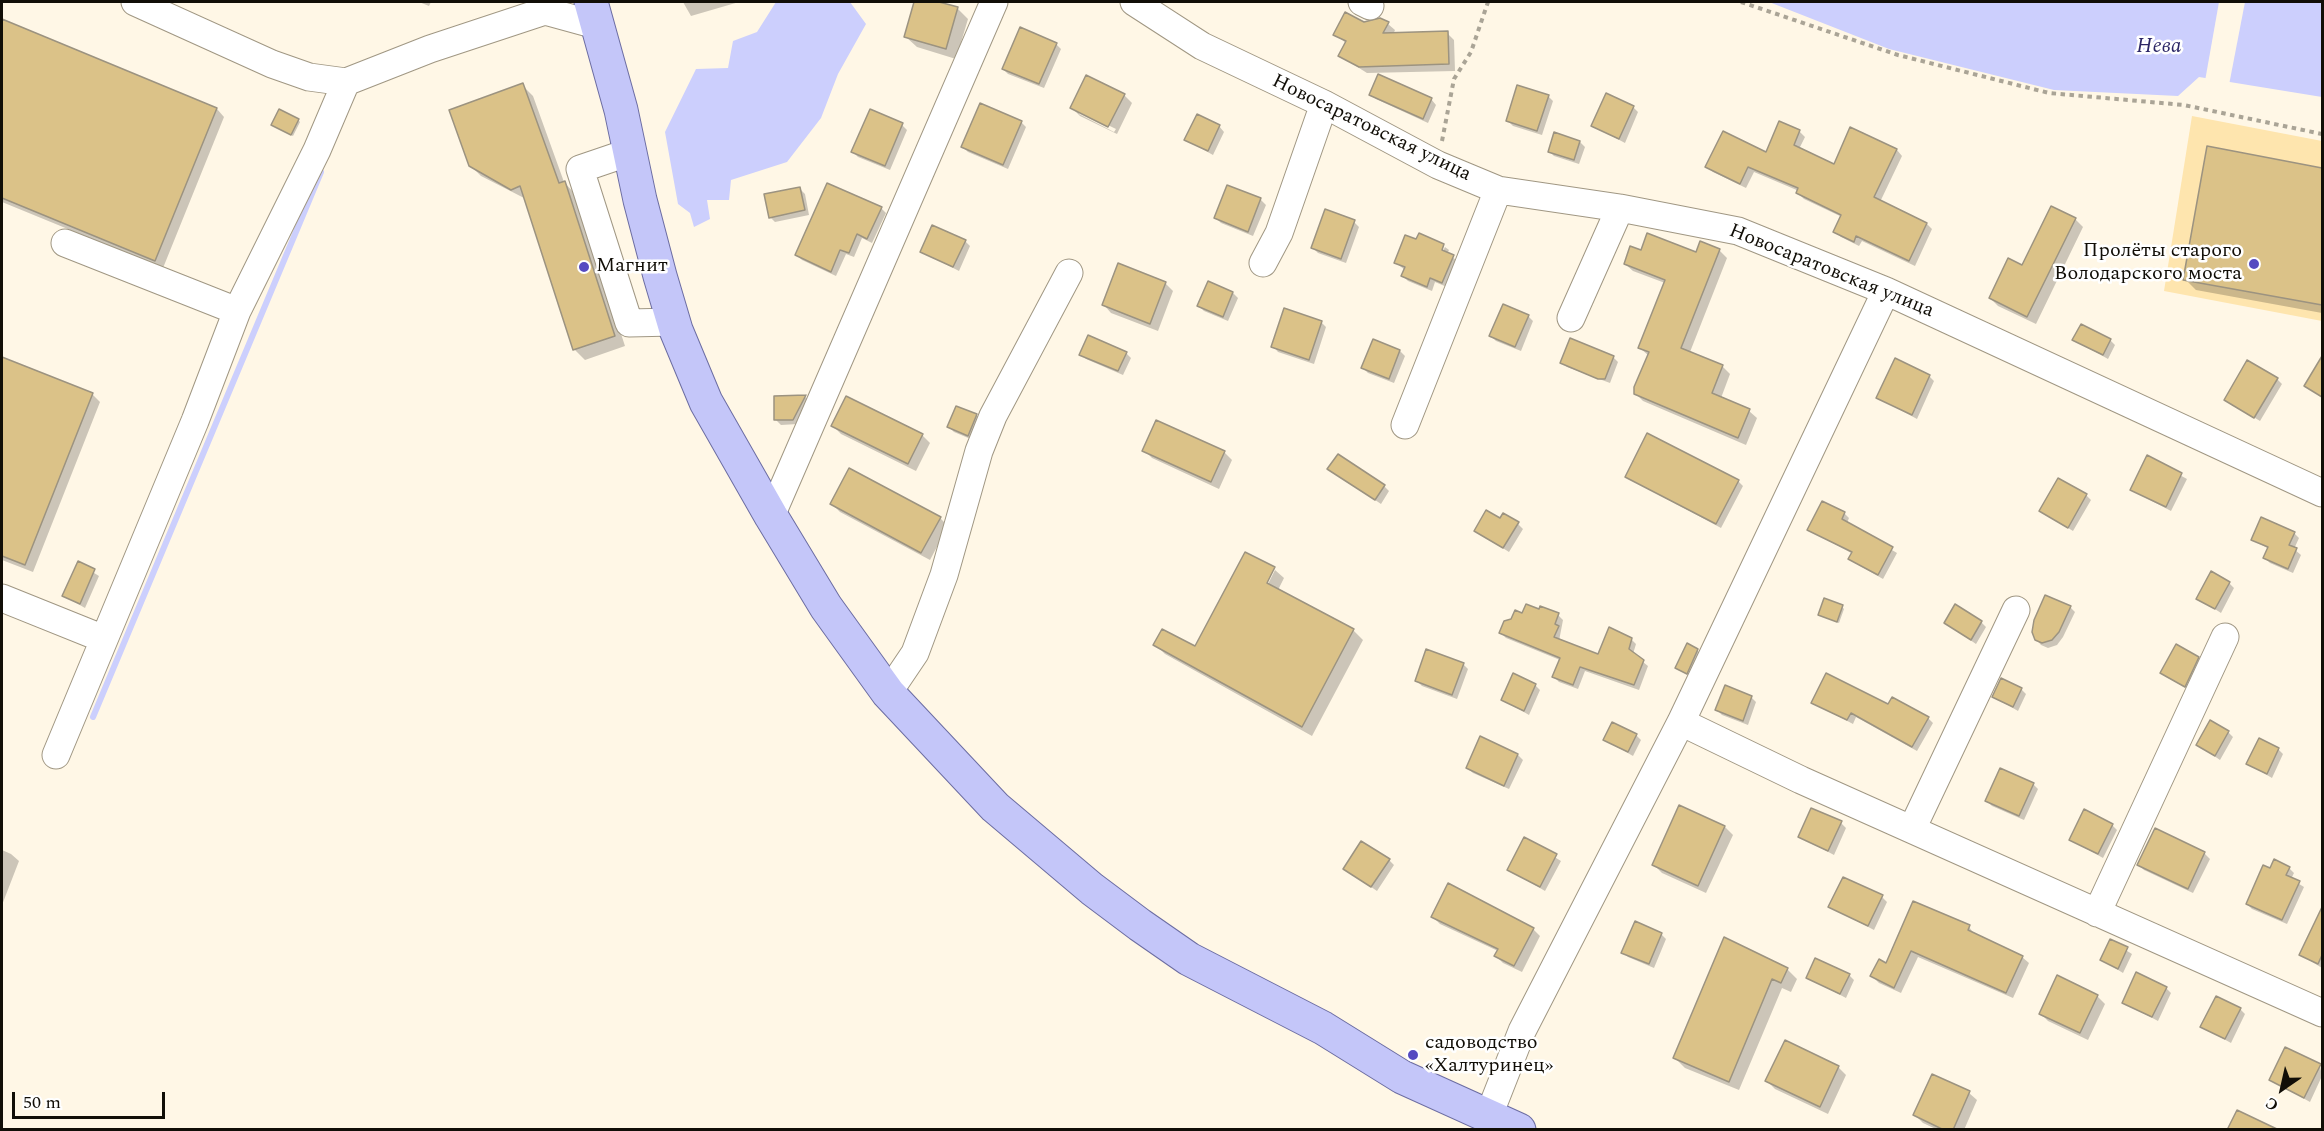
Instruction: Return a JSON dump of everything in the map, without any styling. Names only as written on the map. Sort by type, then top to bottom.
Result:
[{"type":"main road","points":[[593,13],[621,111],[645,220],[674,322],[706,402],[826,607],[888,693],[995,807],[1092,889],[1140,926],[1189,959],[1323,1028],[1402,1077],[1520,1130]]},
{"type":"street","points":[[135,2],[272,64],[309,77],[346,82],[539,6],[593,13]]},
{"type":"street","points":[[771,516],[994,2]]},
{"type":"street","name":"Новосаратовская улица","points":[[1134,2],[1202,46],[1324,104],[1438,165],[1498,190],[1620,208],[1738,231],[1886,291],[2322,493]]},
{"type":"street","points":[[56,755],[195,421],[237,311],[317,150],[346,82]]},
{"type":"street","points":[[1263,263],[1279,233],[1324,104]]},
{"type":"street","points":[[630,152],[580,169],[629,323],[674,322]]},
{"type":"street","points":[[1405,425],[1498,190]]},
{"type":"street","points":[[1571,318],[1620,208]]},
{"type":"street","points":[[65,243],[237,311]]},
{"type":"street","points":[[888,693],[915,653],[928,620],[944,575],[979,451],[993,416],[1070,273]]},
{"type":"street","points":[[1490,1115],[1522,1031],[1681,722],[1886,291]]},
{"type":"street","points":[[2,598],[104,639]]},
{"type":"street","points":[[1912,829],[2016,610]]},
{"type":"street","points":[[2097,913],[2225,637]]},
{"type":"street","points":[[1681,722],[1802,780],[2322,1013]]},
{"type":"path","points":[[1438,165],[1454,79],[1471,52],[1488,2]]},
{"type":"path","points":[[1741,2],[1898,55],[2049,93],[2184,105],[2322,134]]},
{"type":"shaded area","points":[[2192,116],[2322,141],[2322,321],[2164,291]]},
{"type":"water","points":[[776,2],[850,2],[866,24],[838,74],[821,118],[787,162],[731,180],[729,200],[707,200],[710,219],[694,227],[690,213],[678,204],[665,132],[696,69],[728,68],[733,41],[757,32]]},
{"type":"water","name":"Нева","points":[[1769,2],[2322,2],[2322,97],[2199,77],[2178,96],[2054,90],[1889,49]]},
{"type":"pier","points":[[2219,2],[2245,2],[2229,85],[2205,81]]},
{"type":"building","points":[[914,2],[939,2],[958,7],[946,49],[904,37]]},
{"type":"building","points":[[1345,12],[1364,22],[1380,18],[1389,22],[1383,33],[1448,31],[1449,64],[1359,67],[1338,56],[1346,41],[1333,35]]},
{"type":"building","points":[[2,19],[217,108],[155,261],[2,198]]},
{"type":"building","points":[[1020,27],[1057,43],[1039,84],[1002,69]]},
{"type":"building","points":[[1378,74],[1432,98],[1423,119],[1369,95]]},
{"type":"building","points":[[1086,75],[1125,94],[1108,127],[1070,108]]},
{"type":"building","points":[[523,83],[559,183],[565,181],[615,336],[573,350],[520,186],[511,190],[469,166],[449,110]]},
{"type":"building","points":[[1517,85],[1549,95],[1537,131],[1506,121]]},
{"type":"building","points":[[1606,93],[1634,106],[1619,139],[1591,126]]},
{"type":"building","points":[[980,103],[1022,121],[1003,165],[961,147]]},
{"type":"building","points":[[279,109],[299,119],[291,135],[271,125]]},
{"type":"building","points":[[870,109],[903,123],[885,166],[851,152]]},
{"type":"building","points":[[1197,114],[1220,125],[1208,151],[1184,140]]},
{"type":"building","points":[[1779,121],[1800,130],[1794,145],[1834,164],[1850,127],[1897,149],[1874,197],[1927,223],[1909,261],[1856,236],[1854,242],[1833,232],[1841,215],[1796,193],[1798,188],[1748,167],[1740,184],[1705,167],[1723,131],[1766,152]]},
{"type":"building","points":[[1554,132],[1580,141],[1574,160],[1548,152]]},
{"type":"building","points":[[2207,146],[2322,168],[2322,305],[2183,280]]},
{"type":"building","points":[[827,183],[882,207],[867,239],[857,234],[849,253],[840,250],[831,272],[795,255]]},
{"type":"building","points":[[1227,185],[1261,198],[1248,232],[1214,218]]},
{"type":"building","points":[[800,187],[805,210],[769,218],[764,194]]},
{"type":"building","points":[[2051,206],[2076,218],[2027,317],[1989,298],[2008,258],[2022,265]]},
{"type":"building","points":[[1325,209],[1355,220],[1341,259],[1311,248]]},
{"type":"building","points":[[932,225],[966,240],[953,267],[920,252]]},
{"type":"building","points":[[1419,233],[1444,244],[1442,250],[1454,255],[1442,283],[1430,278],[1427,287],[1401,276],[1405,267],[1394,263],[1405,235],[1416,239]]},
{"type":"building","points":[[1647,233],[1696,252],[1700,241],[1720,249],[1681,348],[1723,365],[1712,393],[1750,409],[1738,438],[1634,394],[1634,387],[1649,352],[1638,348],[1665,280],[1624,264],[1630,246],[1641,250]]},
{"type":"building","points":[[1118,263],[1166,282],[1150,324],[1102,305]]},
{"type":"building","points":[[1208,281],[1233,292],[1223,317],[1197,306]]},
{"type":"building","points":[[1503,304],[1529,315],[1515,347],[1489,336]]},
{"type":"building","points":[[1284,308],[1322,321],[1309,360],[1271,347]]},
{"type":"building","points":[[2081,324],[2111,339],[2103,355],[2072,340]]},
{"type":"building","points":[[1088,335],[1127,352],[1118,371],[1079,355]]},
{"type":"building","points":[[1570,338],[1614,356],[1605,379],[1598,379],[1560,363]]},
{"type":"building","points":[[1373,339],[1400,350],[1389,379],[1361,368]]},
{"type":"building","points":[[2322,356],[2322,397],[2304,386]]},
{"type":"building","points":[[2,357],[93,393],[25,565],[2,556]]},
{"type":"building","points":[[1895,358],[1930,375],[1912,415],[1876,398]]},
{"type":"building","points":[[2247,360],[2278,378],[2254,418],[2224,400]]},
{"type":"building","points":[[806,395],[793,420],[774,420],[774,396]]},
{"type":"building","points":[[846,396],[923,434],[908,464],[831,426]]},
{"type":"building","points":[[956,406],[977,414],[968,436],[947,427]]},
{"type":"building","points":[[1156,420],[1225,451],[1211,482],[1142,451]]},
{"type":"building","points":[[1647,433],[1739,480],[1716,524],[1625,477]]},
{"type":"building","points":[[1338,454],[1385,485],[1375,500],[1327,469]]},
{"type":"building","points":[[2147,455],[2182,473],[2166,507],[2130,490]]},
{"type":"building","points":[[849,468],[941,517],[921,553],[830,504]]},
{"type":"building","points":[[2058,478],[2087,494],[2068,528],[2039,511]]},
{"type":"building","points":[[1822,501],[1845,512],[1842,519],[1893,547],[1878,575],[1848,559],[1852,552],[1807,530]]},
{"type":"building","points":[[1486,510],[1500,518],[1503,513],[1519,522],[1503,548],[1474,531]]},
{"type":"building","points":[[2261,517],[2295,532],[2289,545],[2297,548],[2288,569],[2263,558],[2268,547],[2251,540]]},
{"type":"building","points":[[1245,552],[1275,567],[1267,583],[1354,629],[1302,727],[1153,645],[1162,629],[1195,646]]},
{"type":"building","points":[[78,561],[95,569],[80,604],[62,596]]},
{"type":"building","points":[[2211,571],[2230,582],[2215,609],[2196,599]]},
{"type":"building","points":[[2045,595],[2071,606],[2059,632],[2052,640],[2042,643],[2035,640],[2032,632],[2034,620]]},
{"type":"building","points":[[1824,598],[1843,605],[1837,622],[1818,615]]},
{"type":"building","points":[[1526,604],[1559,613],[1555,624],[1559,626],[1554,637],[1598,654],[1609,627],[1632,638],[1629,649],[1644,660],[1634,685],[1580,667],[1573,685],[1552,677],[1560,658],[1499,633],[1504,621],[1511,619],[1515,610],[1522,613]]},
{"type":"building","points":[[1955,604],[1982,621],[1971,640],[1944,623]]},
{"type":"building","points":[[1687,643],[1698,649],[1687,674],[1675,668]]},
{"type":"building","points":[[2176,644],[2199,657],[2185,687],[2160,673]]},
{"type":"building","points":[[1426,649],[1464,663],[1452,695],[1415,681]]},
{"type":"building","points":[[1513,673],[1536,684],[1524,711],[1501,700]]},
{"type":"building","points":[[1826,673],[1888,704],[1892,697],[1929,717],[1912,747],[1851,713],[1847,720],[1811,703]]},
{"type":"building","points":[[2001,678],[2022,688],[2013,707],[1992,697]]},
{"type":"building","points":[[1725,685],[1752,696],[1743,721],[1715,710]]},
{"type":"building","points":[[2210,720],[2229,731],[2215,756],[2196,745]]},
{"type":"building","points":[[1612,722],[1637,734],[1628,752],[1603,740]]},
{"type":"building","points":[[1480,736],[1518,754],[1504,786],[1466,768]]},
{"type":"building","points":[[2259,738],[2279,748],[2267,774],[2246,764]]},
{"type":"building","points":[[2000,768],[2034,783],[2019,816],[1985,801]]},
{"type":"building","points":[[1679,805],[1725,826],[1698,886],[1652,865]]},
{"type":"building","points":[[1811,808],[1842,821],[1828,851],[1798,837]]},
{"type":"building","points":[[2084,809],[2113,824],[2098,854],[2069,840]]},
{"type":"building","points":[[2155,828],[2205,852],[2188,889],[2137,865]]},
{"type":"building","points":[[1524,837],[1557,854],[1540,887],[1507,870]]},
{"type":"building","points":[[1361,841],[1390,859],[1371,887],[1343,869]]},
{"type":"building","points":[[2274,859],[2290,867],[2286,875],[2300,881],[2282,920],[2246,904],[2263,865],[2270,868]]},
{"type":"building","points":[[1843,877],[1883,895],[1868,926],[1828,907]]},
{"type":"building","points":[[1448,883],[1534,928],[1514,966],[1494,956],[1498,949],[1431,917]]},
{"type":"building","points":[[1913,901],[1970,925],[1968,930],[2023,956],[2006,993],[1911,951],[1894,988],[1870,976],[1879,959],[1886,963]]},
{"type":"building","points":[[2322,907],[2322,955],[2318,964],[2299,955]]},
{"type":"building","points":[[1635,921],[1662,933],[1649,964],[1621,953]]},
{"type":"building","points":[[1724,937],[1788,968],[1781,983],[1772,979],[1729,1082],[1673,1058]]},
{"type":"building","points":[[2110,939],[2128,947],[2118,969],[2100,960]]},
{"type":"building","points":[[1815,958],[1850,974],[1840,994],[1806,978]]},
{"type":"building","points":[[2136,972],[2167,987],[2152,1017],[2122,1003]]},
{"type":"building","points":[[2057,975],[2098,995],[2080,1033],[2039,1014]]},
{"type":"building","points":[[2216,996],[2241,1008],[2225,1039],[2200,1027]]},
{"type":"building","points":[[1785,1040],[1839,1066],[1820,1107],[1765,1081]]},
{"type":"building","points":[[2285,1047],[2321,1064],[2304,1098],[2269,1080]]},
{"type":"building","points":[[1932,1074],[1970,1091],[1953,1130],[1944,1130],[1913,1115]]},
{"type":"building","points":[[2237,1110],[2279,1130],[2227,1130]]},
{"type":"waterway","points":[[93,717],[321,172]]},
{"type":"place","name":"Пролёты старого Володарского моста","points":[[2254,264]]},
{"type":"place","name":"Магнит","points":[[584,267]]},
{"type":"place","name":"садоводство «Халтуринец»","points":[[1413,1055]]}]
